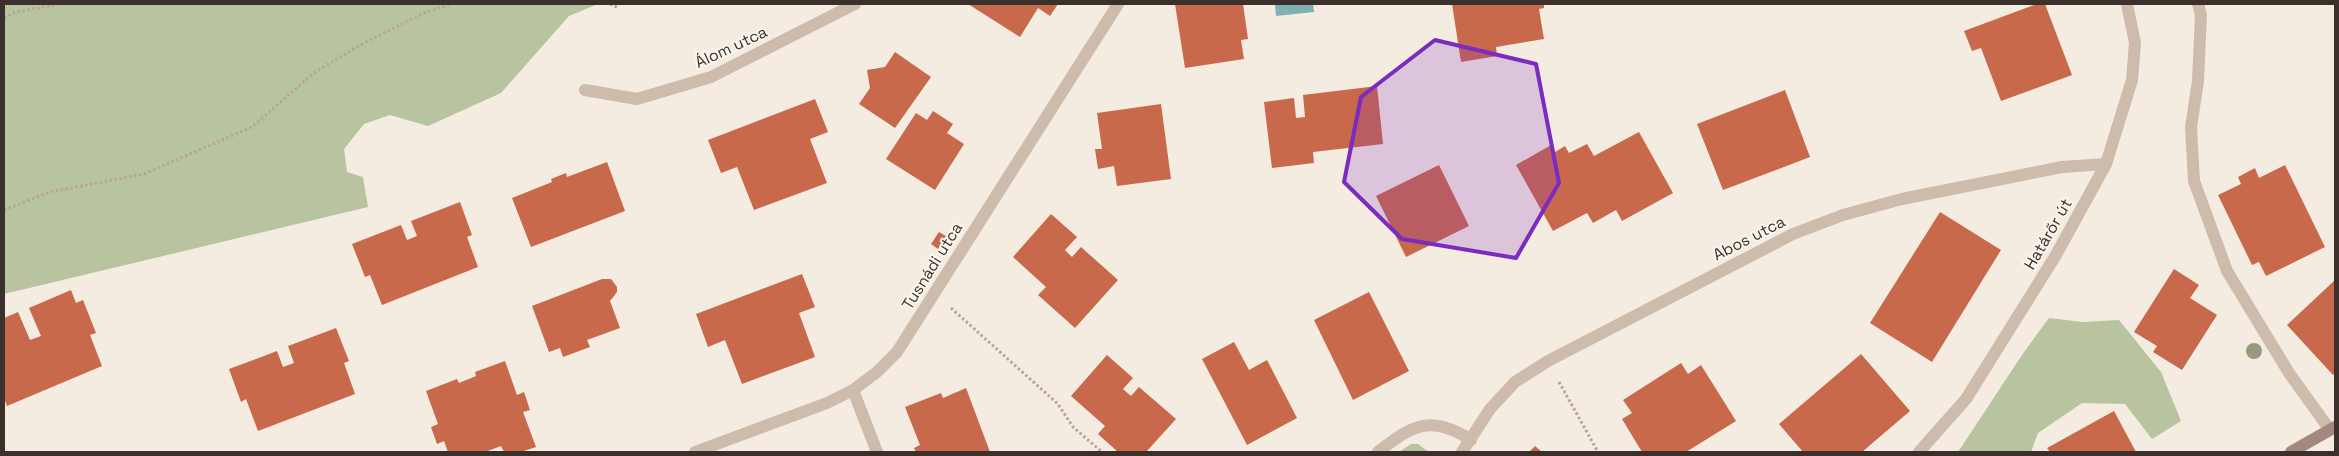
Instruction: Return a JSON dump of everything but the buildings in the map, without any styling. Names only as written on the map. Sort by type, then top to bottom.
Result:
[{"type":"street","name":"Álom utca","points":[[585,90],[637,99],[712,77],[855,4]]},
{"type":"street","name":"Tusnádi utca","points":[[695,452],[827,403],[853,390],[877,372],[897,352],[1118,4]]},
{"type":"street","name":"Határőr út","points":[[1919,452],[1966,399],[2056,255],[2106,164],[2132,80],[2135,42],[2127,4]]},
{"type":"street","points":[[2198,4],[2201,15],[2199,62],[2191,126],[2194,181],[2227,270],[2290,373],[2333,428],[2291,452]]},
{"type":"street","name":"Abos utca","points":[[1462,452],[1490,409],[1515,382],[1548,361],[1793,234],[1843,215],[1902,199],[2062,167],[2106,164]]},
{"type":"street","points":[[853,390],[877,452]]},
{"type":"street","points":[[1378,452],[1400,434],[1427,424],[1452,428],[1471,440]]},
{"type":"path","points":[[4,18],[14,12],[61,4]]},
{"type":"path","points":[[4,210],[50,192],[144,174],[252,127],[316,72],[364,43],[426,12],[452,4]]},
{"type":"path","points":[[610,4],[619,8]]},
{"type":"path","points":[[934,293],[1058,404],[1073,427],[1102,452]]},
{"type":"path","points":[[1548,361],[1598,452]]},
{"type":"highlighted area","points":[[1435,40],[1536,64],[1559,183],[1516,258],[1402,239],[1344,182],[1361,97]]},
{"type":"green space","points":[[4,4],[598,4],[569,16],[501,93],[428,126],[390,115],[364,124],[344,149],[347,172],[363,177],[368,207],[4,294]]},
{"type":"green space","points":[[2049,318],[2082,322],[2119,320],[2161,372],[2181,421],[2152,439],[2125,404],[2082,403],[2038,433],[2031,452],[1958,452],[2024,352]]},
{"type":"green space","points":[[1411,444],[1418,444],[1429,452],[1399,452]]},
{"type":"water","points":[[1275,4],[1313,4],[1314,12],[1276,16]]}]
